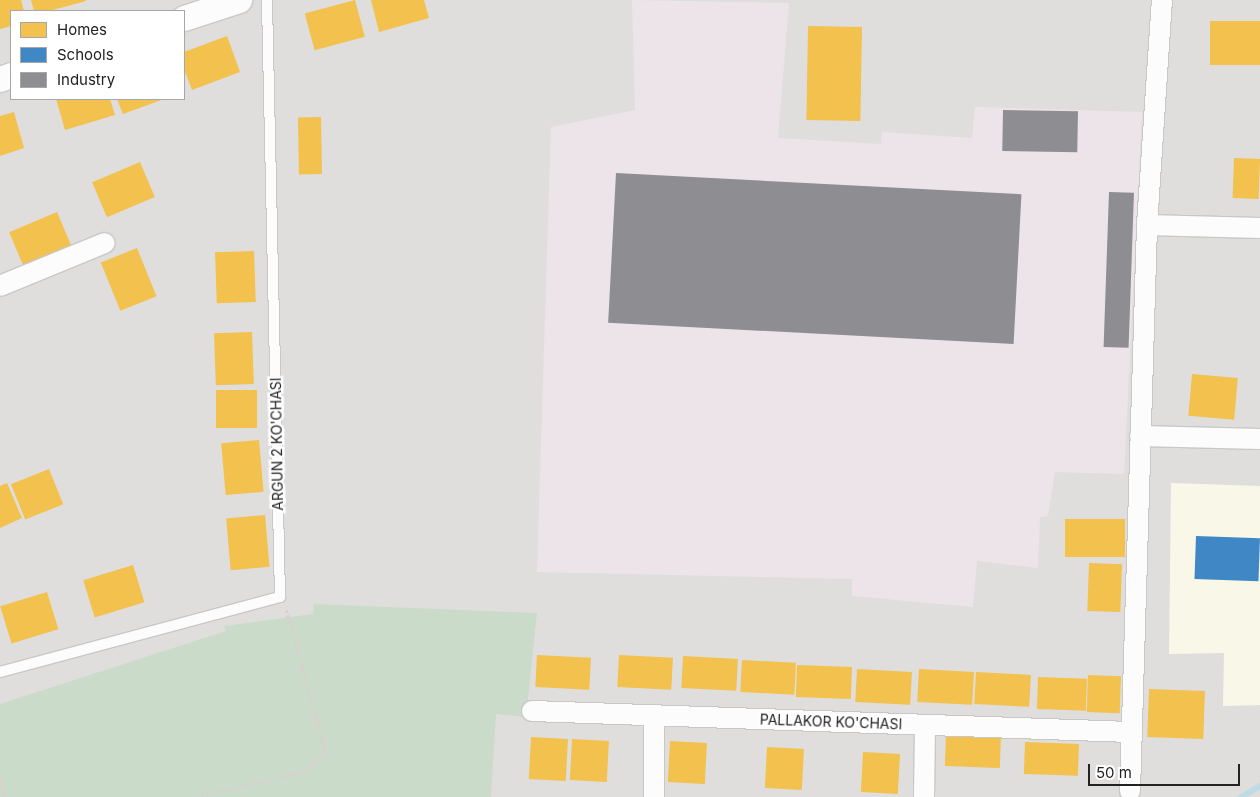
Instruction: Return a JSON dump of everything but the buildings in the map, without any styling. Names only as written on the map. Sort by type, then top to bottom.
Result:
[{"type":"street","points":[[185,18],[239,0]]},
{"type":"street","points":[[1130,791],[1147,225],[1162,0]]},
{"type":"street","points":[[1147,225],[1260,228]]},
{"type":"street","points":[[0,286],[105,243]]},
{"type":"street","points":[[1140,436],[1260,439]]},
{"type":"street","name":"PALLAKOR KO'CHASI","points":[[532,711],[1131,732]]},
{"type":"street","points":[[654,715],[654,797]]},
{"type":"street","points":[[924,797],[925,725]]},
{"type":"lane","name":"ARGUN 2 KO'CHASI","points":[[267,0],[280,598]]},
{"type":"lane","points":[[0,672],[280,598]]},
{"type":"path","points":[[196,797],[301,772],[326,752],[290,617],[280,598]]},
{"type":"path","points":[[0,781],[5,797]]},
{"type":"shaded area","points":[[0,0],[1260,0],[1260,797],[0,797]]},
{"type":"shaded area","points":[[632,0],[789,3],[778,138],[881,144],[882,132],[972,138],[975,107],[1142,112],[1124,474],[1055,472],[1048,516],[1040,517],[1038,568],[977,561],[973,607],[852,596],[852,579],[537,572],[551,127],[635,110]]},
{"type":"shaded area","points":[[1171,483],[1260,486],[1260,705],[1223,706],[1224,653],[1169,654]]},
{"type":"green space","points":[[314,604],[537,613],[526,717],[496,714],[491,797],[0,797],[0,704],[226,631],[224,626],[313,614]]},
{"type":"waterway","points":[[1241,797],[1260,786]]}]
